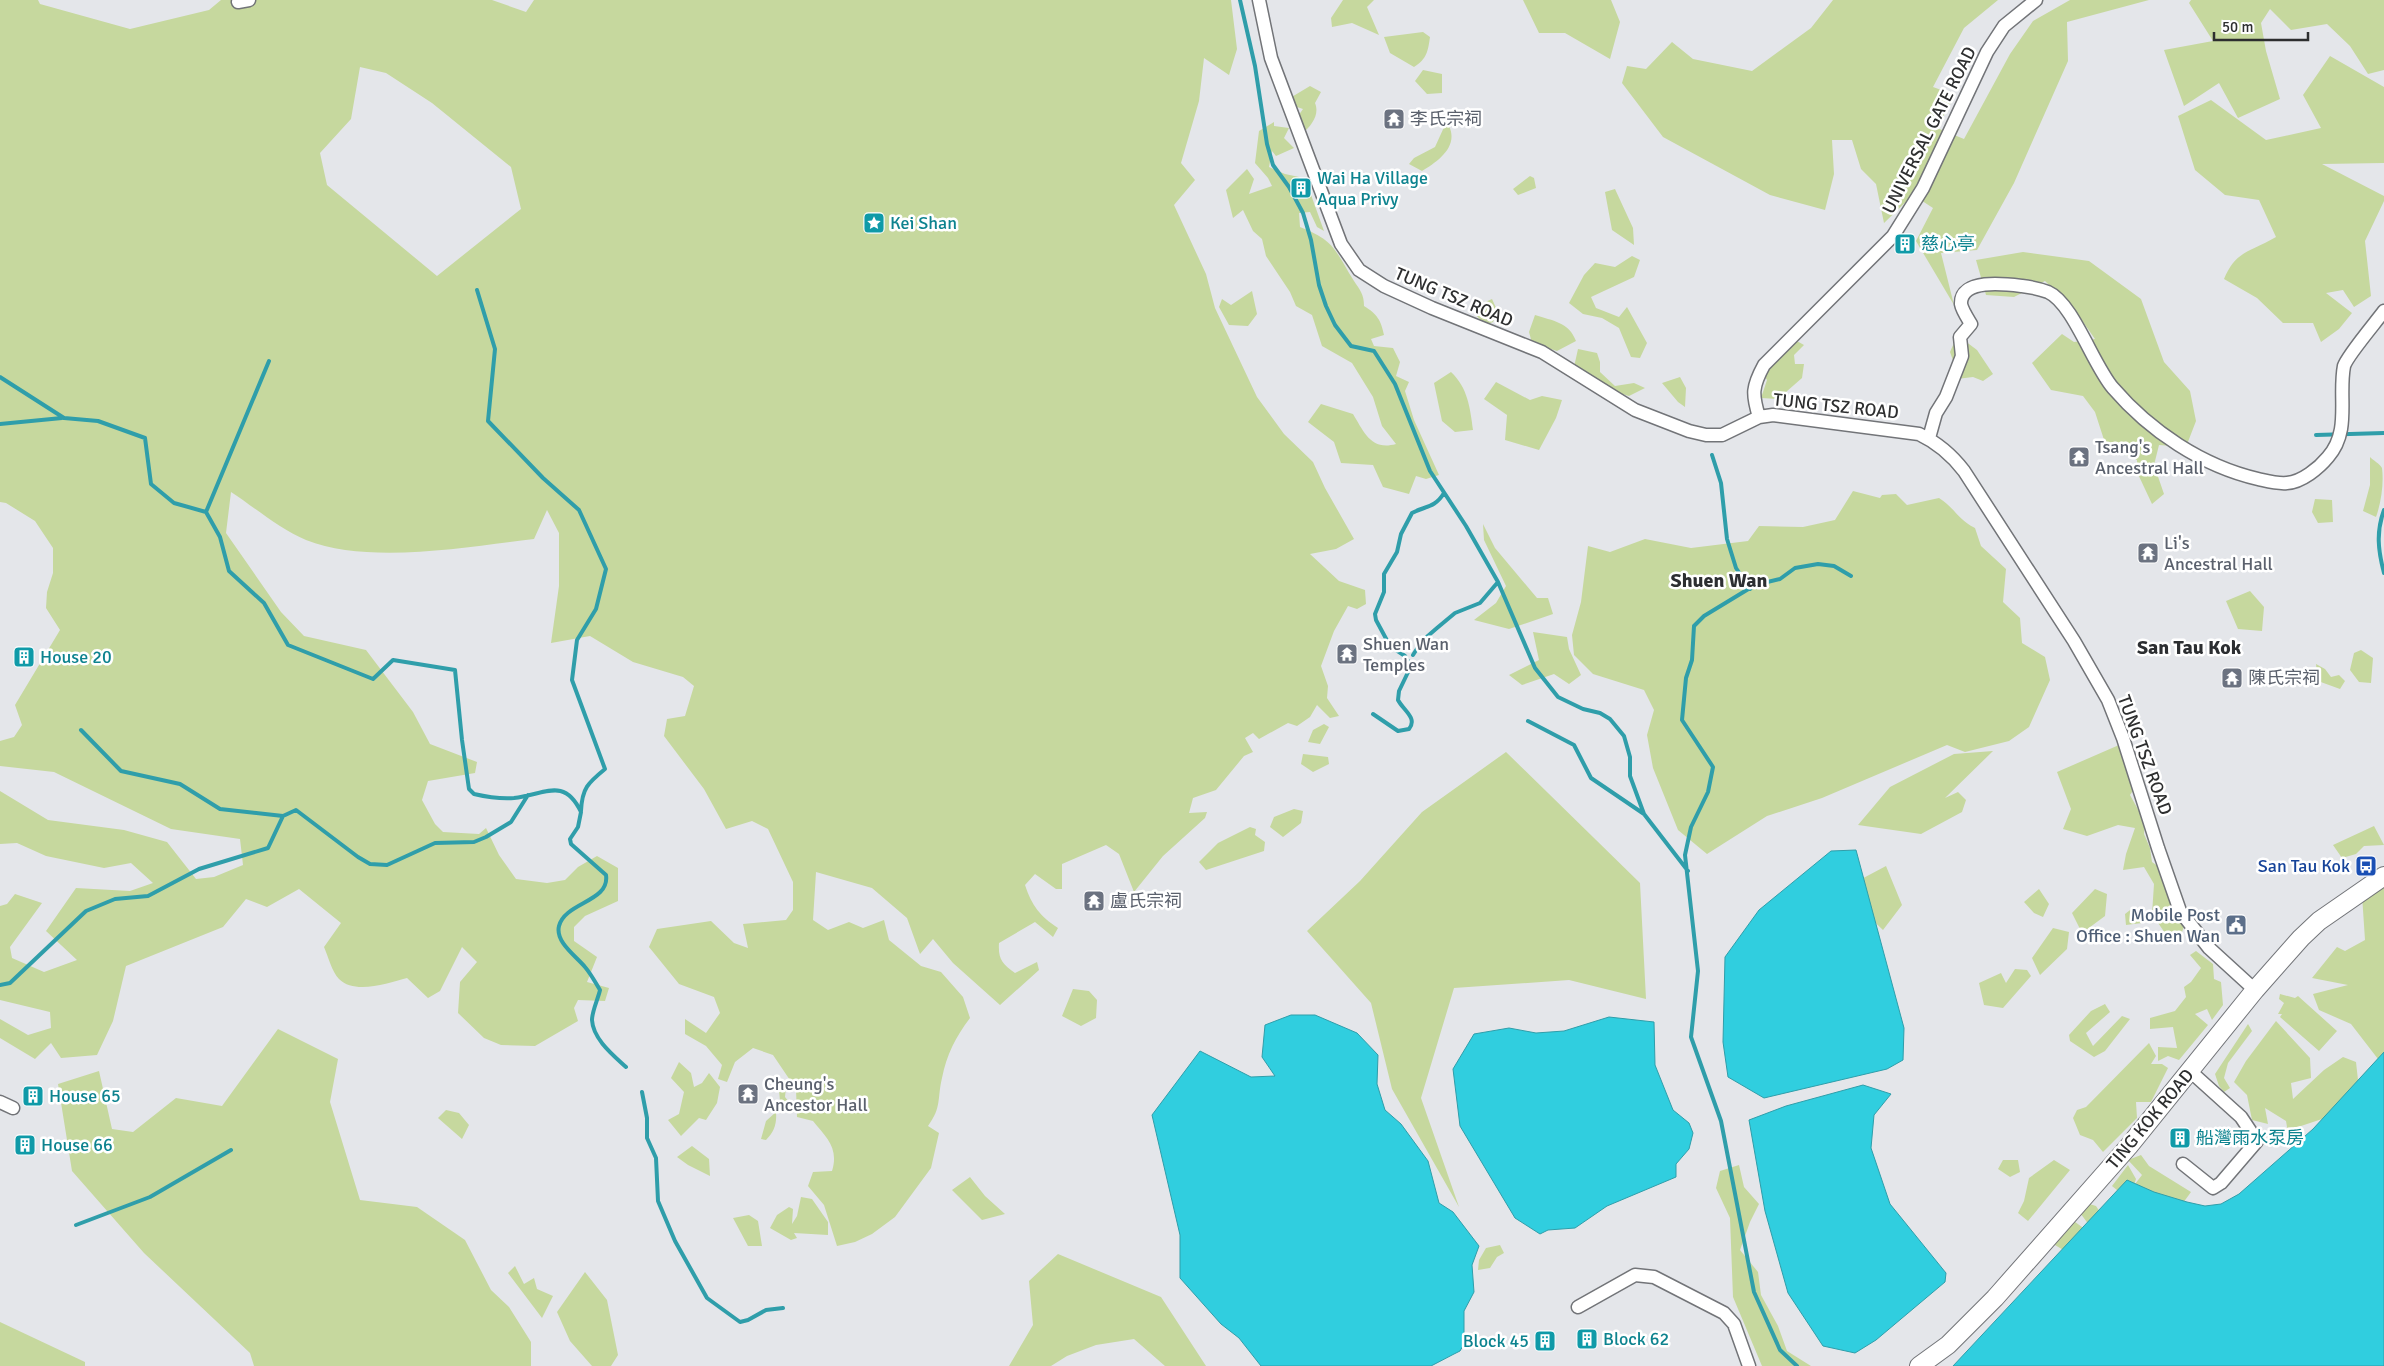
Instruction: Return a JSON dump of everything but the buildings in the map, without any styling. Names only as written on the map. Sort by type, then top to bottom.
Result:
[{"type":"main road","name":"TING KOK ROAD","points":[[1919,1366],[1948,1345],[1995,1298],[2129,1146],[2255,990],[2319,921],[2384,876]]},
{"type":"street","name":"TUNG TSZ ROAD","points":[[1259,0],[1271,58],[1306,153],[1341,244],[1359,270],[1384,286],[1432,308],[1542,352],[1635,410],[1689,431],[1706,435],[1722,435],[1759,417],[1774,415],[1905,431],[1929,438],[1948,452],[1964,471],[2074,641],[2108,700],[2123,738],[2180,912],[2208,948],[2255,990]]},
{"type":"street","name":"UNIVERSAL GATE ROAD","points":[[1759,417],[1753,396],[1758,376],[1764,366],[1893,236],[1923,188],[1987,52],[2004,26],[2036,0]]},
{"type":"street","points":[[1929,438],[1936,413],[1946,397],[1962,356],[1960,337],[1971,324],[1961,306],[1962,296],[1970,288],[1986,284],[2033,288],[2049,292],[2061,303],[2112,387],[2140,416],[2194,454],[2214,465],[2247,477],[2289,483],[2319,467],[2329,456],[2340,432],[2344,365],[2384,311]]},
{"type":"street","points":[[2183,1164],[2213,1188],[2221,1183],[2257,1141],[2241,1117],[2190,1071]]},
{"type":"street","points":[[0,1102],[13,1108]]},
{"type":"street","points":[[1578,1307],[1635,1276],[1654,1277],[1724,1314],[1734,1324],[1749,1366]]},
{"type":"green space","points":[[0,0],[38,0],[40,4],[130,29],[209,10],[221,0],[492,0],[526,12],[534,0],[1231,0],[1237,49],[1229,75],[1204,58],[1199,101],[1181,163],[1195,180],[1174,205],[1206,274],[1215,308],[1257,397],[1284,434],[1313,462],[1325,488],[1354,539],[1336,549],[1310,554],[1339,581],[1365,590],[1366,604],[1357,609],[1348,606],[1334,631],[1321,666],[1328,686],[1327,698],[1339,716],[1330,718],[1317,705],[1310,717],[1297,726],[1288,723],[1259,739],[1253,733],[1245,738],[1253,752],[1244,756],[1216,790],[1193,798],[1189,813],[1207,812],[1205,818],[1163,856],[1134,892],[1119,854],[1106,845],[1062,864],[1062,889],[1056,889],[1035,874],[1025,885],[1037,910],[1058,928],[1053,937],[1035,922],[999,943],[999,953],[1002,961],[1015,973],[1037,962],[1039,970],[1000,1005],[953,963],[933,939],[920,954],[907,918],[872,888],[816,872],[813,920],[828,930],[849,922],[863,928],[884,920],[889,940],[921,966],[941,972],[963,997],[970,1018],[956,1039],[946,1061],[937,1108],[928,1126],[939,1133],[931,1168],[895,1217],[872,1234],[855,1242],[837,1246],[824,1205],[808,1186],[813,1172],[832,1171],[834,1156],[827,1138],[813,1121],[797,1117],[796,1089],[773,1055],[753,1048],[735,1062],[727,1082],[718,1079],[722,1065],[706,1046],[685,1034],[685,1019],[706,1033],[720,1013],[714,997],[679,984],[649,947],[657,929],[711,921],[734,943],[748,948],[743,924],[786,920],[793,910],[793,882],[768,829],[752,821],[726,829],[704,789],[664,736],[667,719],[685,716],[694,686],[683,677],[633,662],[590,636],[551,643],[559,586],[559,533],[547,510],[534,539],[419,552],[359,552],[331,547],[297,536],[231,492],[226,533],[281,612],[304,636],[366,650],[413,712],[430,744],[477,762],[475,773],[428,781],[422,800],[435,824],[443,832],[479,834],[486,828],[499,855],[516,879],[547,883],[565,880],[578,867],[597,856],[618,868],[618,901],[585,916],[574,927],[574,941],[597,957],[587,982],[609,988],[605,1001],[578,1000],[574,1008],[578,1021],[535,1046],[501,1045],[484,1038],[458,1013],[460,982],[477,962],[462,947],[440,991],[428,998],[407,978],[381,985],[363,987],[346,984],[334,972],[324,947],[341,923],[299,889],[267,907],[246,899],[223,927],[126,966],[113,1021],[97,1055],[61,1058],[51,1043],[35,1059],[0,1038],[0,1019],[28,1035],[51,1028],[50,1012],[0,1000],[0,906],[7,904],[15,894],[42,903],[10,947],[12,958],[44,972],[77,960],[46,931],[76,888],[130,891],[153,883],[131,863],[104,868],[46,856],[17,843],[0,844],[0,791],[48,820],[124,830],[167,842],[196,879],[214,877],[243,865],[240,839],[171,829],[54,772],[0,766],[0,741],[14,737],[22,725],[15,705],[60,630],[46,608],[47,592],[53,573],[53,548],[35,521],[6,503],[0,502]],"holes":[[[360,67],[386,73],[432,103],[511,167],[521,209],[437,276],[327,185],[320,153],[351,119]]]},
{"type":"green space","points":[[1343,0],[1374,0],[1367,7],[1379,35],[1352,23],[1332,27],[1331,18]]},
{"type":"green space","points":[[1523,0],[1611,0],[1620,22],[1610,59],[1565,33],[1539,33]]},
{"type":"green space","points":[[1833,0],[1998,0],[1964,28],[1933,87],[1955,95],[1937,128],[1964,139],[2010,54],[2033,21],[2070,0],[2149,0],[2067,22],[2068,61],[2014,183],[1977,250],[1941,253],[1954,305],[1916,241],[1933,208],[1913,195],[1884,223],[1876,184],[1861,169],[1852,140],[1832,140],[1834,174],[1825,210],[1770,195],[1663,137],[1622,83],[1627,66],[1646,69],[1672,42],[1693,59],[1752,71],[1811,28]]},
{"type":"green space","points":[[2191,0],[2384,0],[2384,70],[2368,74],[2350,46],[2327,24],[2291,30],[2270,9],[2261,23],[2266,51],[2280,99],[2238,118],[2219,83],[2184,106],[2164,50],[2213,41],[2189,3]]},
{"type":"green space","points":[[1423,32],[1430,37],[1427,51],[1422,61],[1414,67],[1390,53],[1384,37]]},
{"type":"green space","points":[[2330,56],[2384,87],[2384,163],[2322,164],[2384,196],[2384,201],[2365,241],[2371,296],[2354,307],[2343,290],[2326,293],[2352,313],[2339,329],[2321,342],[2313,323],[2283,323],[2257,298],[2224,279],[2229,269],[2239,257],[2276,237],[2259,200],[2225,195],[2195,170],[2178,116],[2211,100],[2266,140],[2321,128],[2303,95]]},
{"type":"green space","points":[[1423,70],[1442,74],[1442,93],[1427,94],[1415,81]]},
{"type":"green space","points":[[1310,86],[1321,92],[1315,103],[1316,116],[1303,133],[1296,119],[1303,109],[1291,105],[1290,98]]},
{"type":"green space","points":[[1274,122],[1274,126],[1289,128],[1284,138],[1294,148],[1276,156],[1272,151],[1269,167],[1285,174],[1299,177],[1310,192],[1324,231],[1317,227],[1310,212],[1299,213],[1300,227],[1321,237],[1338,254],[1361,292],[1364,306],[1378,318],[1381,325],[1384,335],[1371,339],[1374,346],[1393,348],[1400,362],[1396,376],[1409,382],[1405,391],[1414,420],[1439,475],[1426,479],[1416,476],[1409,494],[1383,487],[1373,465],[1341,463],[1334,442],[1308,422],[1321,404],[1353,414],[1365,433],[1374,442],[1380,445],[1396,444],[1382,426],[1373,397],[1352,363],[1322,346],[1312,315],[1296,306],[1290,292],[1266,256],[1262,239],[1253,231],[1243,210],[1233,218],[1226,190],[1247,169],[1254,179],[1249,194],[1272,186],[1268,178],[1255,163],[1259,131]]},
{"type":"green space","points":[[1445,125],[1449,126],[1451,141],[1445,153],[1422,171],[1409,164],[1414,158],[1435,147]]},
{"type":"green space","points":[[1530,176],[1534,178],[1536,188],[1518,195],[1513,189]]},
{"type":"green space","points":[[1615,189],[1633,228],[1634,245],[1612,230],[1605,192]]},
{"type":"green space","points":[[2023,252],[2089,261],[2141,299],[2164,362],[2190,391],[2196,421],[2186,447],[2159,445],[2154,465],[2164,494],[2152,504],[2137,472],[2137,460],[2106,446],[2095,412],[2083,396],[2051,390],[2032,363],[2062,334],[2074,342],[2095,339],[2076,312],[2045,281],[2014,297],[1986,295],[1976,260]]},
{"type":"green space","points":[[1632,256],[1640,260],[1634,277],[1591,297],[1596,308],[1619,317],[1627,307],[1647,343],[1640,358],[1631,357],[1619,328],[1602,318],[1583,314],[1569,303],[1584,275],[1595,263],[1615,267]]},
{"type":"green space","points":[[1252,291],[1257,314],[1248,326],[1229,325],[1219,307],[1222,299],[1231,305]]},
{"type":"green space","points":[[1492,299],[1497,310],[1493,322],[1485,325],[1476,315],[1479,305]]},
{"type":"green space","points":[[1535,315],[1565,326],[1576,341],[1557,351],[1532,343],[1529,332]]},
{"type":"green space","points":[[1788,336],[1804,345],[1794,355],[1795,364],[1804,364],[1802,378],[1778,399],[1761,398],[1767,380],[1760,369]]},
{"type":"green space","points":[[1965,341],[1977,350],[1993,374],[1983,381],[1973,377],[1957,379],[1950,352],[1954,343]]},
{"type":"green space","points":[[1578,349],[1597,353],[1600,362],[1600,372],[1615,386],[1634,383],[1645,388],[1629,396],[1609,390],[1574,367]]},
{"type":"green space","points":[[1451,372],[1465,392],[1473,430],[1455,432],[1442,421],[1434,383]]},
{"type":"green space","points":[[1680,377],[1686,388],[1685,407],[1678,402],[1662,383]]},
{"type":"green space","points":[[1496,382],[1530,400],[1542,396],[1562,400],[1556,418],[1539,450],[1505,440],[1507,415],[1484,399]]},
{"type":"green space","points":[[2370,457],[2382,468],[2382,493],[2376,517],[2363,511],[2370,485]]},
{"type":"green space","points":[[1853,491],[1880,498],[1882,495],[1896,494],[1907,505],[1939,498],[1964,521],[1975,528],[1981,546],[2006,569],[2003,602],[2020,618],[2022,643],[2045,657],[2050,680],[2029,727],[2009,741],[1965,752],[1947,745],[1822,798],[1767,816],[1707,854],[1678,830],[1653,768],[1647,735],[1654,710],[1644,690],[1593,674],[1574,655],[1572,635],[1581,602],[1588,546],[1610,552],[1645,539],[1691,548],[1748,541],[1759,526],[1803,527],[1835,520]]},
{"type":"green space","points":[[2315,499],[2332,500],[2333,522],[2318,523],[2312,512]]},
{"type":"green space","points":[[1483,524],[1495,548],[1537,598],[1548,598],[1553,614],[1509,629],[1474,620],[1496,603],[1506,586],[1484,540]]},
{"type":"green space","points":[[2250,591],[2264,607],[2262,631],[2238,629],[2226,601]]},
{"type":"green space","points":[[1533,632],[1567,637],[1569,649],[1581,675],[1569,684],[1554,674],[1522,685],[1509,675],[1539,660]]},
{"type":"green space","points":[[2361,650],[2373,658],[2371,683],[2359,682],[2350,670],[2354,653]]},
{"type":"green space","points":[[2316,664],[2325,669],[2331,677],[2339,675],[2345,681],[2340,689],[2318,681]]},
{"type":"green space","points":[[1324,724],[1329,727],[1320,744],[1308,742],[1313,730]]},
{"type":"green space","points":[[2119,745],[2134,789],[2130,795],[2145,822],[2144,834],[2150,848],[2152,862],[2159,867],[2189,912],[2182,932],[2167,936],[2152,914],[2154,884],[2144,867],[2123,870],[2126,854],[2135,828],[2118,825],[2087,836],[2063,829],[2071,809],[2057,772]]},
{"type":"green space","points":[[1993,751],[1945,798],[1958,792],[1966,800],[1962,812],[1921,834],[1858,825],[1890,787],[1954,754]]},
{"type":"green space","points":[[1506,752],[1640,883],[1646,999],[1569,980],[1454,988],[1421,1098],[1459,1207],[1392,1089],[1371,1003],[1307,931],[1360,881],[1422,812]]},
{"type":"green space","points":[[1303,754],[1328,757],[1329,764],[1313,772],[1301,764]]},
{"type":"green space","points":[[1294,809],[1303,811],[1301,823],[1283,837],[1270,827],[1274,817]]},
{"type":"green space","points":[[2374,826],[2384,845],[2364,846],[2356,854],[2342,858],[2333,845]]},
{"type":"green space","points":[[1250,827],[1256,829],[1255,835],[1265,842],[1264,851],[1206,870],[1199,862],[1218,843]]},
{"type":"green space","points":[[1886,866],[1902,905],[1883,930],[1862,910],[1854,883]]},
{"type":"green space","points":[[2384,881],[2384,1176],[2322,1119],[2295,1128],[2289,1139],[2286,1121],[2265,1108],[2268,1124],[2252,1120],[2247,1095],[2234,1082],[2246,1061],[2276,1021],[2310,1058],[2311,1078],[2291,1083],[2293,1099],[2324,1070],[2343,1057],[2356,1062],[2358,1080],[2378,1059],[2351,1024],[2319,1010],[2313,994],[2348,985],[2312,978],[2337,947],[2345,951],[2365,940],[2362,895]]},
{"type":"green space","points":[[2039,889],[2049,904],[2043,917],[2034,913],[2024,902]]},
{"type":"green space","points":[[2095,889],[2107,894],[2105,916],[2082,933],[2072,913]]},
{"type":"green space","points":[[2134,907],[2143,915],[2142,923],[2126,925],[2125,914]]},
{"type":"green space","points":[[2053,928],[2069,932],[2067,949],[2040,975],[2032,958]]},
{"type":"green space","points":[[2196,951],[2213,964],[2214,979],[2221,982],[2223,1005],[2212,1020],[2207,1009],[2195,1014],[2208,1025],[2179,1060],[2168,1056],[2158,1061],[2158,1047],[2177,1048],[2173,1027],[2150,1029],[2150,1018],[2175,1011],[2186,997],[2184,987],[2191,982],[2201,968],[2190,955]]},
{"type":"green space","points":[[2015,969],[2027,970],[2031,976],[2003,1008],[1984,1005],[1979,983],[2001,973],[2006,983]]},
{"type":"green space","points":[[1073,989],[1089,991],[1097,1000],[1096,1018],[1081,1026],[1062,1016]]},
{"type":"green space","points":[[2280,994],[2295,998],[2298,996],[2337,1031],[2319,1051],[2280,1017],[2282,1014],[2278,1014],[2284,1003],[2279,999]]},
{"type":"green space","points":[[2105,1004],[2110,1012],[2086,1033],[2093,1046],[2122,1016],[2130,1019],[2105,1051],[2094,1057],[2070,1041],[2069,1035],[2091,1011]]},
{"type":"green space","points":[[2248,1024],[2252,1031],[2228,1063],[2224,1078],[2230,1088],[2224,1092],[2219,1086],[2215,1074]]},
{"type":"green space","points":[[278,1029],[338,1059],[330,1102],[360,1200],[417,1207],[465,1240],[491,1290],[509,1307],[531,1342],[531,1366],[254,1366],[250,1353],[144,1253],[72,1171],[58,1084],[99,1071],[112,1129],[133,1132],[176,1098],[222,1106]]},
{"type":"green space","points":[[2149,1043],[2156,1056],[2151,1064],[2162,1064],[2168,1068],[2151,1102],[2136,1102],[2137,1118],[2103,1152],[2093,1140],[2080,1135],[2073,1118],[2077,1110],[2086,1107]]},
{"type":"green space","points":[[679,1062],[691,1073],[694,1087],[702,1083],[709,1073],[720,1087],[717,1103],[706,1120],[699,1118],[681,1136],[668,1120],[679,1114],[684,1092],[671,1078]]},
{"type":"green space","points":[[786,1087],[785,1097],[789,1102],[787,1111],[777,1107],[780,1101],[779,1090]]},
{"type":"green space","points":[[446,1110],[459,1113],[469,1125],[462,1139],[438,1118]]},
{"type":"green space","points":[[776,1112],[773,1131],[766,1140],[761,1139],[766,1121]]},
{"type":"green space","points":[[692,1146],[709,1159],[710,1176],[677,1157]]},
{"type":"green space","points":[[2141,1155],[2149,1166],[2191,1192],[2183,1203],[2142,1192],[2135,1184],[2142,1175],[2128,1160]]},
{"type":"green space","points":[[2003,1160],[2018,1160],[2020,1172],[2010,1177],[1998,1169]]},
{"type":"green space","points":[[2054,1160],[2070,1170],[2028,1221],[2018,1213],[2024,1201],[2029,1178]]},
{"type":"green space","points":[[1739,1165],[1744,1187],[1759,1204],[1740,1250],[1758,1272],[1761,1295],[1778,1326],[1787,1351],[1811,1366],[1762,1366],[1733,1297],[1730,1218],[1716,1188],[1720,1171]]},
{"type":"green space","points":[[2128,1165],[2136,1179],[2133,1188],[2123,1195],[2112,1186]]},
{"type":"green space","points":[[970,1177],[985,1196],[1005,1214],[982,1220],[952,1190]]},
{"type":"green space","points":[[801,1197],[812,1199],[828,1222],[828,1235],[794,1233],[797,1238],[791,1240],[770,1228],[777,1215],[789,1207],[793,1209],[792,1224],[797,1216]]},
{"type":"green space","points":[[2083,1202],[2096,1206],[2102,1215],[2089,1225],[2078,1210]]},
{"type":"green space","points":[[749,1215],[758,1221],[762,1246],[748,1246],[733,1218]]},
{"type":"green space","points":[[2071,1219],[2082,1227],[2084,1245],[2075,1257],[2050,1242]]},
{"type":"green space","points":[[1500,1245],[1504,1253],[1497,1257],[1490,1268],[1478,1270],[1479,1260],[1486,1248]]},
{"type":"green space","points":[[1058,1254],[1161,1297],[1206,1366],[1165,1366],[1134,1339],[1096,1345],[1067,1356],[1051,1366],[1009,1366],[1033,1325],[1029,1281]]},
{"type":"green space","points":[[515,1266],[524,1284],[534,1278],[537,1289],[553,1296],[542,1318],[508,1273]]},
{"type":"green space","points":[[585,1272],[607,1300],[618,1355],[611,1366],[592,1366],[570,1341],[557,1312]]},
{"type":"green space","points":[[0,1322],[85,1362],[85,1366],[0,1366]]},
{"type":"water","points":[[1856,850],[1904,1028],[1903,1060],[1887,1069],[1764,1098],[1728,1077],[1723,1042],[1725,957],[1759,910],[1831,851]]},
{"type":"water","points":[[1291,1015],[1315,1015],[1357,1033],[1378,1055],[1377,1084],[1385,1110],[1401,1124],[1428,1161],[1439,1203],[1453,1212],[1479,1246],[1472,1265],[1474,1292],[1464,1311],[1464,1344],[1460,1351],[1431,1366],[1261,1366],[1239,1338],[1221,1324],[1180,1278],[1180,1235],[1152,1115],[1200,1051],[1251,1077],[1275,1076],[1262,1057],[1265,1025]]},
{"type":"water","points":[[1609,1017],[1654,1022],[1655,1065],[1673,1110],[1689,1123],[1693,1133],[1689,1149],[1676,1164],[1676,1177],[1607,1206],[1575,1228],[1548,1230],[1540,1234],[1515,1218],[1460,1126],[1453,1069],[1474,1034],[1509,1028],[1536,1033],[1564,1031]]},
{"type":"water","points":[[2384,1052],[2384,1366],[1953,1366],[2127,1180],[2154,1192],[2187,1202],[2205,1206],[2221,1204],[2239,1194],[2313,1129]]},
{"type":"water","points":[[1863,1085],[1891,1094],[1874,1115],[1871,1148],[1890,1204],[1946,1273],[1945,1282],[1876,1340],[1855,1353],[1823,1346],[1788,1293],[1765,1211],[1749,1120],[1786,1106]]},
{"type":"waterway","points":[[1240,0],[1255,66],[1267,144],[1273,165],[1289,187],[1303,213],[1311,240],[1319,285],[1335,325],[1351,346],[1374,351],[1395,384],[1430,471],[1466,526],[1498,582],[1535,668],[1558,697],[1583,709],[1600,713],[1610,719],[1624,736],[1630,757],[1630,776],[1644,814]]},
{"type":"waterway","points":[[477,290],[495,349],[488,421],[543,478],[579,510],[606,569],[596,609],[577,640],[572,680],[605,769],[587,787],[581,811]]},
{"type":"waterway","points":[[206,512],[269,361]]},
{"type":"waterway","points":[[0,377],[64,418],[98,421],[145,438],[151,484],[174,503],[206,512],[220,537],[229,571],[264,603],[288,645],[373,679],[393,660],[455,670],[469,789],[474,794],[494,798],[514,798],[552,790],[568,794],[581,812],[578,827],[570,839],[571,844],[606,875],[605,884],[601,891],[563,918],[559,926],[560,938],[587,970],[600,990],[592,1016],[593,1027],[604,1046],[626,1067]]},
{"type":"waterway","points":[[0,424],[62,418]]},
{"type":"waterway","points":[[2316,435],[2384,433]]},
{"type":"waterway","points":[[1712,455],[1721,483],[1727,539],[1736,568],[1750,589]]},
{"type":"waterway","points":[[1373,714],[1398,731],[1409,729],[1411,725],[1412,721],[1409,714],[1398,700],[1399,691],[1411,666],[1405,656],[1390,646],[1376,620],[1375,614],[1384,592],[1384,574],[1397,552],[1401,534],[1412,513],[1433,504],[1444,493]]},
{"type":"waterway","points":[[2384,510],[2381,518],[2379,541],[2384,573]]},
{"type":"waterway","points":[[1797,1366],[1780,1350],[1754,1292],[1721,1121],[1691,1037],[1698,971],[1685,855],[1691,827],[1708,792],[1713,767],[1682,720],[1686,678],[1692,660],[1694,626],[1704,616],[1755,585],[1780,579],[1795,568],[1818,564],[1834,566],[1851,576]]},
{"type":"waterway","points":[[1413,655],[1422,641],[1437,628],[1455,613],[1480,603],[1498,582]]},
{"type":"waterway","points":[[1528,721],[1574,745],[1591,778],[1644,814],[1688,871]]},
{"type":"waterway","points":[[81,730],[121,771],[180,784],[220,809],[283,816],[296,810],[370,864],[387,865],[435,843],[474,842],[486,837],[511,822],[528,795]]},
{"type":"waterway","points":[[0,985],[10,983],[86,911],[115,899],[148,896],[199,869],[268,848],[283,816]]},
{"type":"waterway","points":[[642,1092],[647,1118],[647,1138],[656,1158],[658,1201],[675,1241],[707,1298],[740,1322],[748,1320],[766,1310],[783,1308]]},
{"type":"waterway","points":[[76,1225],[150,1197],[231,1150]]},
{"type":"place","name":"李氏宗祠","points":[[1394,119]]},
{"type":"place","name":"Wai Ha Village Aqua Privy","points":[[1301,188]]},
{"type":"place","name":"Kei Shan","points":[[874,223]]},
{"type":"place","name":"慈心亭","points":[[1905,244]]},
{"type":"place","name":"Tsang's Ancestral Hall","points":[[2079,457]]},
{"type":"place","name":"Li's Ancestral Hall","points":[[2148,553]]},
{"type":"place","name":"Shuen Wan Temples","points":[[1347,654]]},
{"type":"place","name":"House 20","points":[[24,657]]},
{"type":"place","name":"陳氏宗祠","points":[[2232,678]]},
{"type":"place","name":"San Tau Kok","points":[[2366,866]]},
{"type":"place","name":"盧氏宗祠","points":[[1094,901]]},
{"type":"place","name":"Mobile Post Office : Shuen Wan","points":[[2236,925]]},
{"type":"place","name":"Cheung's Ancestor Hall","points":[[748,1094]]},
{"type":"place","name":"House 65","points":[[33,1096]]},
{"type":"place","name":"船灣雨水泵房","points":[[2180,1138]]},
{"type":"place","name":"House 66","points":[[25,1145]]},
{"type":"place","name":"Block 62","points":[[1587,1339]]},
{"type":"place","name":"Block 45","points":[[1545,1341]]},
{"type":"district","name":"Shuen Wan","points":[[1719,580]]},
{"type":"district","name":"San Tau Kok","points":[[2189,647]]}]
